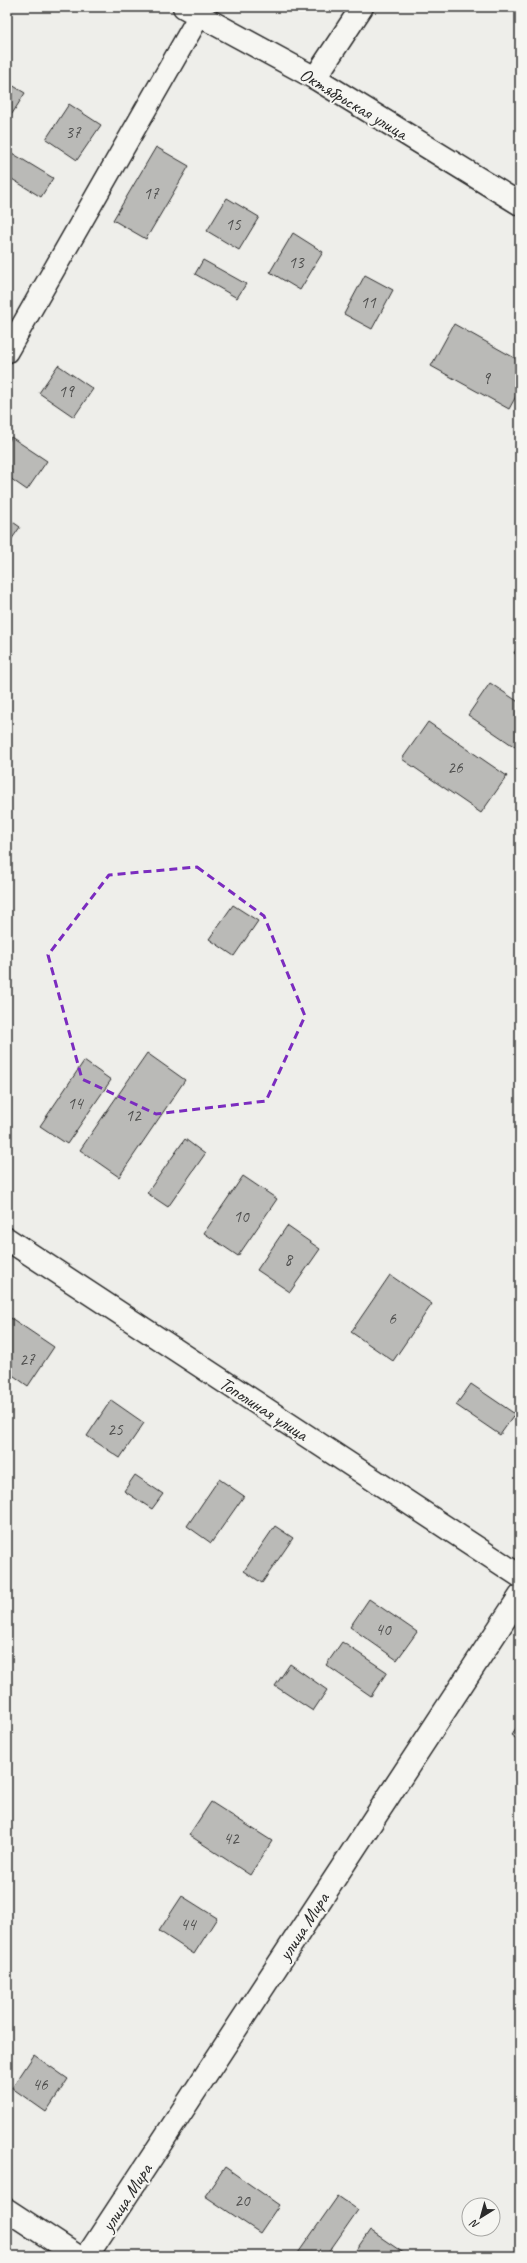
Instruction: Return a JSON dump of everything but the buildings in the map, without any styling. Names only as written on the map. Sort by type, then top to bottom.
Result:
[{"type":"street","points":[[315,78],[362,7]]},
{"type":"street","name":"Октябрьская улица","points":[[191,11],[315,78],[520,204]]},
{"type":"street","name":"Тополиная улица","points":[[7,1239],[520,1576]]},
{"type":"street","name":"улица Мира","points":[[87,2256],[520,1596]]},
{"type":"street","points":[[7,2210],[77,2256]]},
{"type":"lane","points":[[7,352],[191,11]]},
{"type":"highlighted area","points":[[197,867],[264,916],[305,1016],[266,1101],[156,1114],[82,1079],[48,955],[109,875]]}]
